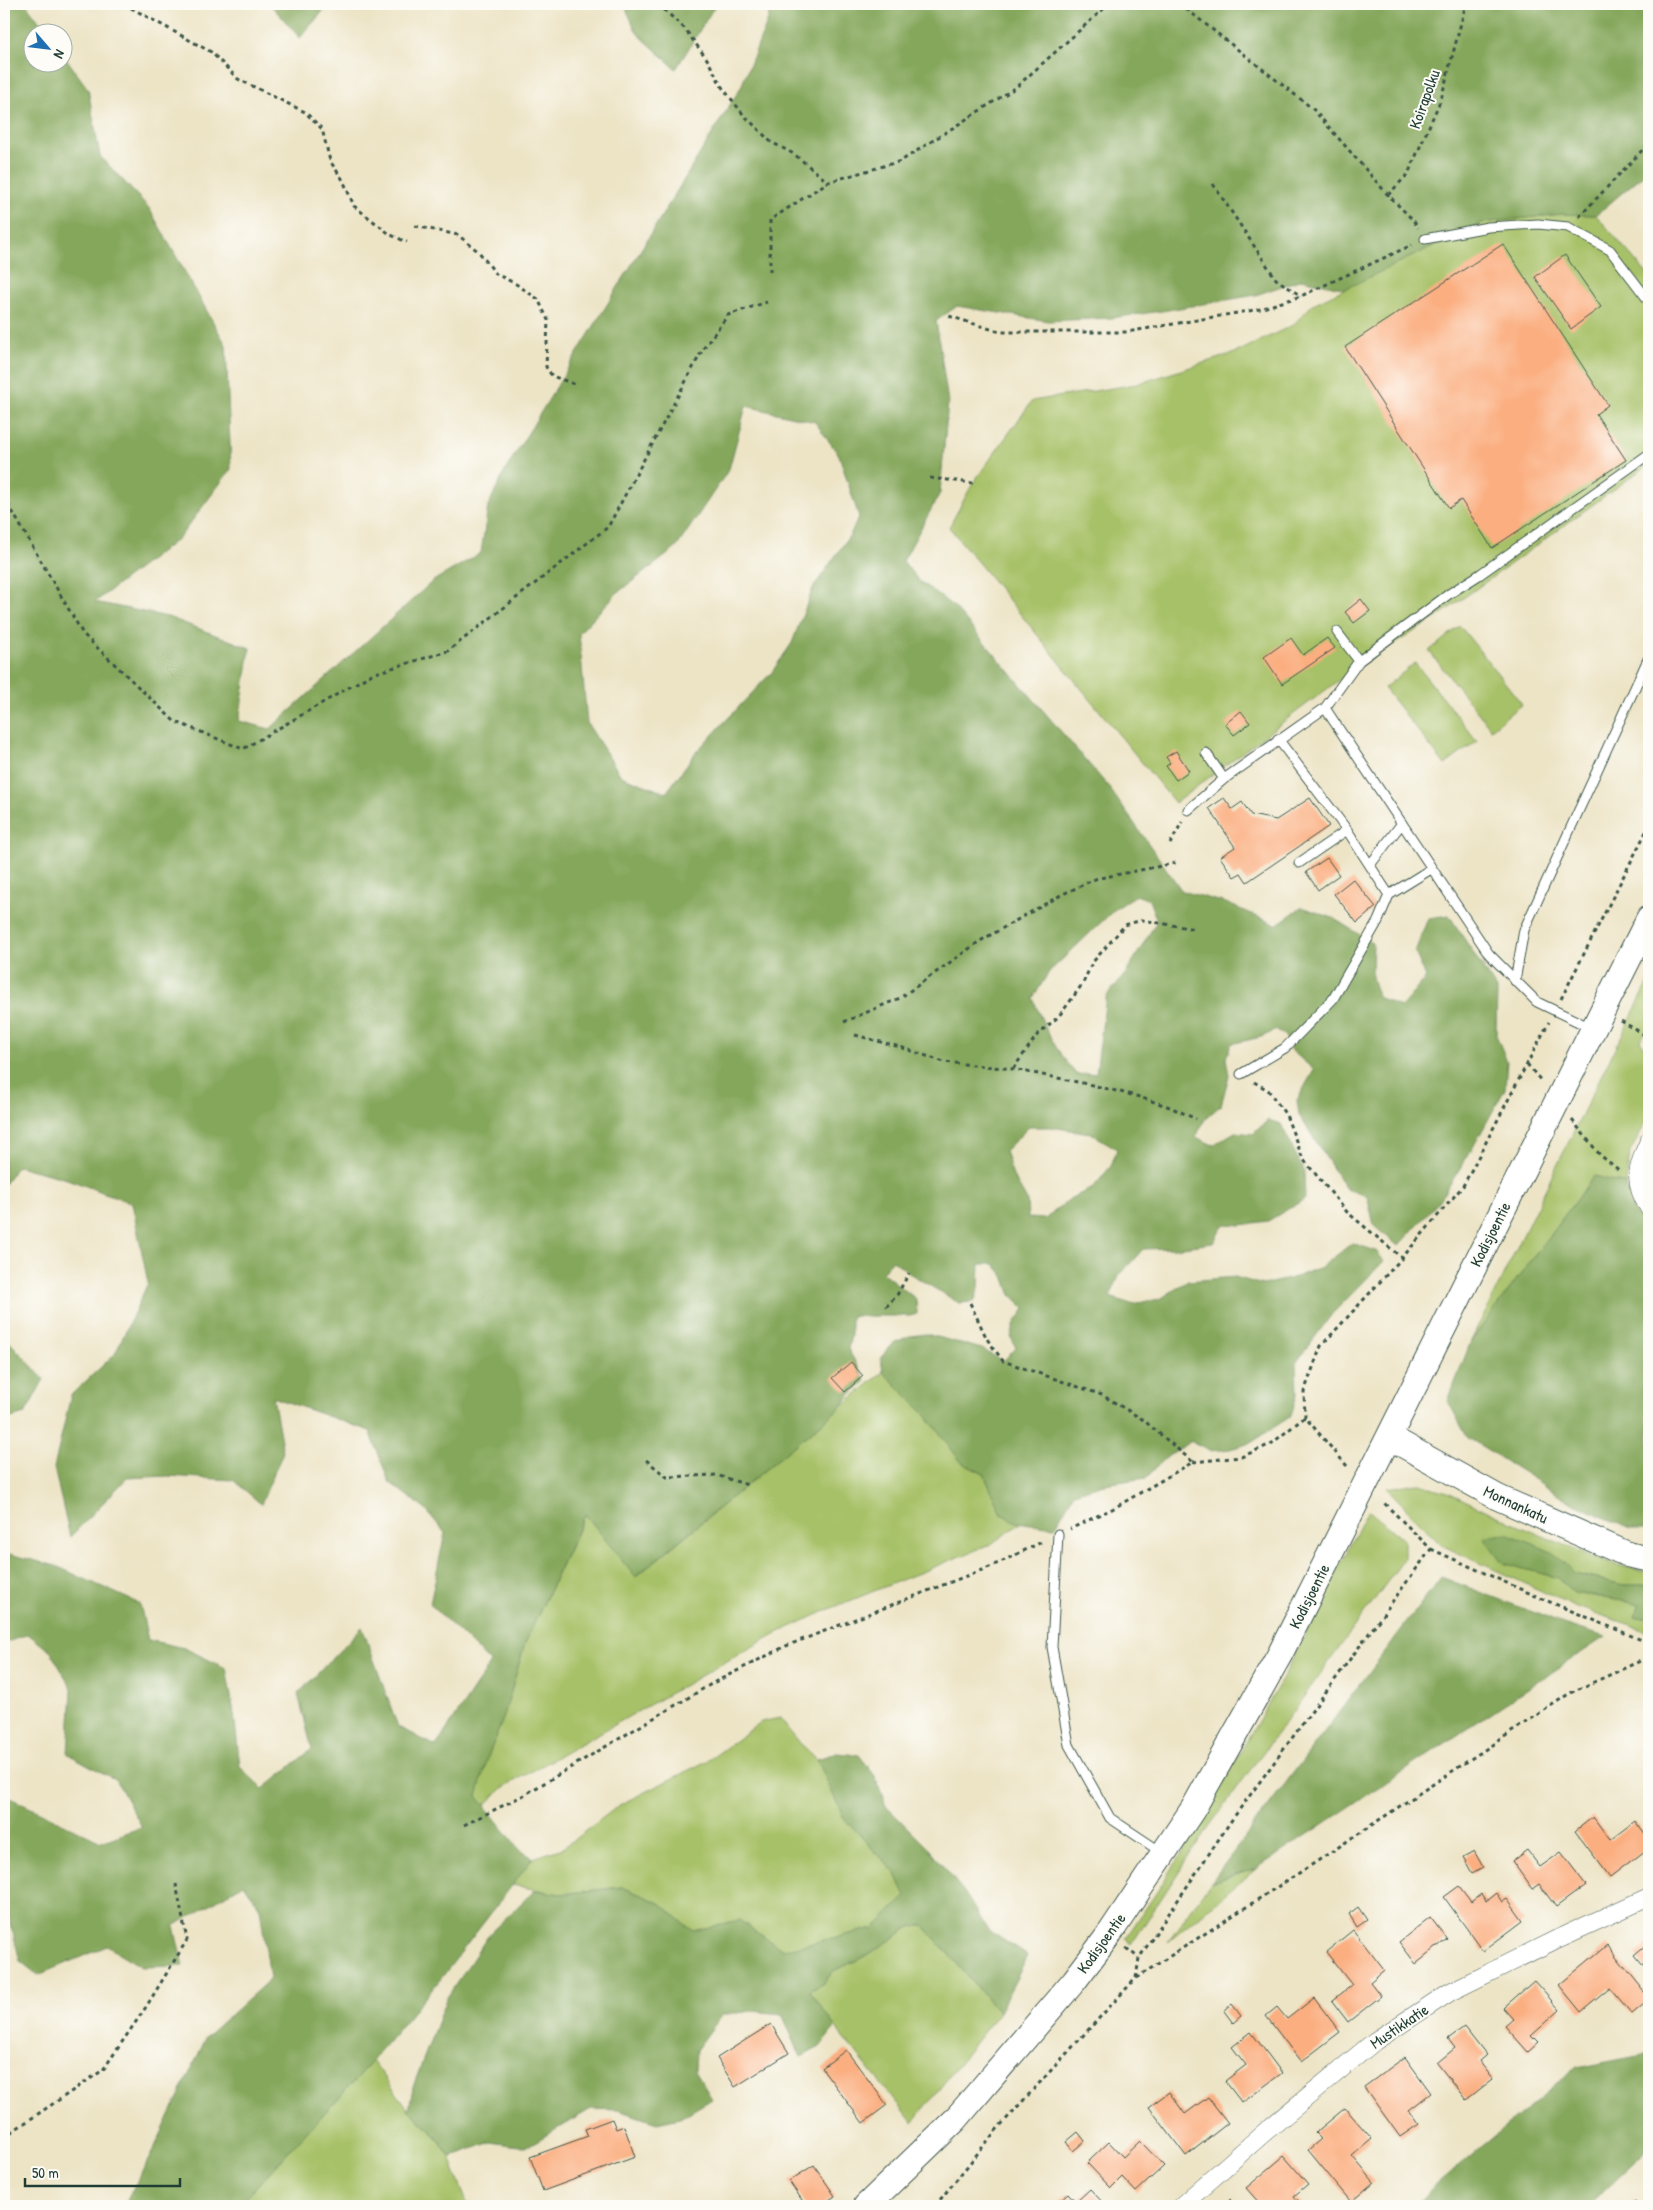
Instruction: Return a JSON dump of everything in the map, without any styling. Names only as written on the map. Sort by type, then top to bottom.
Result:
[{"type":"street","name":"Kodisjoentie","points":[[866,2206],[955,2120],[1032,2031],[1108,1936],[1193,1809],[1280,1654],[1649,918]]},
{"type":"street","points":[[1649,1141],[1639,1163],[1638,1184],[1649,1208]]},
{"type":"street","name":"Monnankatu","points":[[1389,1437],[1497,1497],[1629,1555],[1649,1559]]},
{"type":"street","name":"Mustikkatie","points":[[1182,2206],[1266,2131],[1375,2041],[1450,1992],[1557,1939],[1649,1898]]},
{"type":"lane","points":[[1425,238],[1488,227],[1538,224],[1568,227],[1610,250],[1649,301]]},
{"type":"lane","points":[[1188,810],[1224,778],[1324,708],[1359,661],[1449,594],[1479,575],[1649,454]]},
{"type":"lane","points":[[1337,632],[1359,661]]},
{"type":"lane","points":[[1515,981],[1524,930],[1649,657]]},
{"type":"lane","points":[[1324,708],[1489,954],[1538,1002],[1556,1010],[1598,1019]]},
{"type":"lane","points":[[1278,739],[1347,830],[1389,895]]},
{"type":"lane","points":[[1206,753],[1224,778]]},
{"type":"lane","points":[[1370,865],[1402,823]]},
{"type":"lane","points":[[1299,863],[1347,830]]},
{"type":"lane","points":[[1241,1074],[1285,1048],[1334,999],[1378,921],[1389,895],[1431,868]]},
{"type":"lane","points":[[1058,1534],[1052,1647],[1069,1746],[1110,1818],[1164,1853]]},
{"type":"path","points":[[124,4],[211,52],[238,79],[305,112],[322,129],[330,161],[343,180],[354,206],[391,235],[408,242]]},
{"type":"path","points":[[658,4],[690,36],[707,59],[722,87],[743,114],[771,142],[794,154],[828,182]]},
{"type":"path","points":[[770,272],[770,220],[828,182],[901,161],[1015,88],[1108,4]]},
{"type":"path","points":[[949,316],[1000,332],[1127,332],[1260,309],[1301,296],[1425,238],[1413,220],[1388,195],[1313,109],[1180,4]]},
{"type":"path","name":"Koirapolku","points":[[1388,195],[1408,174],[1441,99],[1466,4]]},
{"type":"path","points":[[1568,227],[1649,143]]},
{"type":"path","points":[[1213,184],[1276,279],[1301,296]]},
{"type":"path","points":[[415,226],[458,235],[479,252],[496,274],[516,284],[538,300],[548,320],[546,367],[552,376],[574,384]]},
{"type":"path","points":[[4,497],[83,634],[174,721],[243,749],[372,674],[448,652],[608,528],[702,349],[728,315],[767,302]]},
{"type":"path","points":[[930,478],[973,483]]},
{"type":"path","points":[[1170,844],[1188,810]]},
{"type":"path","points":[[1347,1466],[1305,1417],[1304,1392],[1321,1346],[1402,1258],[1463,1186],[1556,1010],[1649,826]]},
{"type":"path","points":[[844,1022],[900,998],[980,941],[1061,895],[1095,879],[1176,863]]},
{"type":"path","points":[[1013,1069],[1038,1034],[1058,1017],[1083,983],[1092,963],[1125,925],[1142,920],[1195,929]]},
{"type":"path","points":[[1598,1019],[1645,1035],[1649,1034]]},
{"type":"path","points":[[855,1035],[900,1047],[944,1062],[1013,1069],[1136,1096],[1170,1107],[1196,1119]]},
{"type":"path","points":[[1527,1063],[1600,1155],[1638,1184]]},
{"type":"path","points":[[1241,1074],[1268,1090],[1286,1115],[1304,1159],[1347,1212],[1402,1258]]},
{"type":"path","points":[[886,1307],[897,1295],[908,1273]]},
{"type":"path","points":[[970,1303],[986,1339],[1003,1361],[1102,1395],[1142,1419],[1193,1462]]},
{"type":"path","points":[[464,1824],[524,1794],[713,1684],[786,1646],[992,1566],[1114,1508],[1193,1462],[1241,1457],[1271,1444],[1305,1417]]},
{"type":"path","points":[[646,1460],[667,1476],[716,1475],[748,1485]]},
{"type":"path","points":[[1383,1502],[1431,1549],[1538,1597],[1649,1642]]},
{"type":"path","points":[[1136,1978],[1140,1958],[1231,1821],[1431,1549]]},
{"type":"path","points":[[934,2206],[999,2127],[1136,1978],[1313,1864],[1570,1693],[1649,1657]]},
{"type":"path","points":[[4,2137],[102,2070],[146,2007],[187,1940],[176,1884]]},
{"type":"green space","points":[[4,4],[26,4],[40,22],[22,22],[22,72],[72,72],[72,67],[88,89],[100,156],[149,208],[226,345],[231,469],[179,538],[95,602],[168,617],[250,648],[239,721],[270,729],[433,581],[481,553],[488,506],[506,469],[741,87],[768,20],[770,4],[1649,4],[1649,170],[1596,215],[1562,214],[1481,223],[1345,289],[1302,279],[1256,295],[1111,318],[1048,321],[957,306],[936,321],[948,402],[940,493],[903,561],[918,580],[954,607],[1107,785],[1182,891],[1226,903],[1276,925],[1302,907],[1333,918],[1373,943],[1372,977],[1378,997],[1401,1007],[1426,978],[1415,952],[1428,918],[1449,915],[1497,990],[1496,1035],[1507,1061],[1505,1089],[1472,1149],[1440,1200],[1398,1246],[1374,1225],[1367,1196],[1346,1189],[1299,1115],[1297,1100],[1314,1070],[1291,1050],[1285,1036],[1277,1030],[1261,1037],[1231,1044],[1226,1058],[1229,1076],[1221,1105],[1205,1119],[1196,1137],[1213,1145],[1235,1132],[1253,1134],[1268,1120],[1281,1124],[1304,1171],[1305,1199],[1268,1221],[1241,1225],[1224,1224],[1213,1243],[1176,1248],[1143,1249],[1119,1276],[1110,1297],[1131,1304],[1160,1299],[1188,1281],[1235,1277],[1263,1285],[1296,1277],[1323,1266],[1352,1243],[1376,1251],[1384,1261],[1332,1314],[1296,1363],[1297,1394],[1291,1416],[1251,1443],[1230,1449],[1211,1451],[1191,1441],[1164,1459],[1146,1478],[1104,1484],[1074,1493],[1055,1527],[1016,1522],[1001,1514],[984,1474],[962,1463],[925,1414],[883,1372],[881,1359],[887,1349],[895,1342],[910,1336],[926,1334],[982,1349],[1003,1361],[1016,1348],[1011,1337],[1015,1323],[1025,1309],[1011,1295],[1004,1276],[994,1264],[980,1264],[979,1288],[974,1302],[959,1303],[909,1273],[893,1260],[882,1272],[916,1299],[917,1314],[910,1316],[851,1316],[851,1335],[848,1349],[866,1381],[851,1394],[840,1408],[635,1577],[585,1514],[525,1643],[503,1719],[489,1754],[477,1796],[520,1850],[533,1858],[439,1981],[359,2076],[238,2206],[124,2206],[154,2149],[207,2036],[270,1979],[260,1908],[244,1884],[174,1926],[183,1966],[142,1967],[107,1946],[38,1975],[20,1961],[4,1896],[4,1795],[101,1842],[142,1827],[116,1780],[68,1754],[72,1689],[51,1652],[28,1634],[10,1641],[4,1646],[4,1559],[9,1554],[56,1566],[140,1604],[148,1640],[184,1648],[226,1668],[234,1713],[240,1767],[263,1789],[312,1749],[298,1694],[362,1627],[398,1727],[436,1746],[491,1663],[430,1604],[445,1533],[426,1510],[389,1482],[370,1431],[273,1397],[283,1452],[261,1504],[233,1480],[168,1476],[127,1478],[70,1537],[54,1468],[71,1395],[115,1354],[148,1283],[132,1203],[67,1179],[18,1166],[4,1184],[4,94],[7,84],[4,85]],"holes":[[[746,406],[815,422],[839,455],[859,517],[850,535],[813,588],[792,643],[772,672],[696,752],[666,793],[621,776],[587,723],[579,633],[617,593],[676,548],[729,469]],[[1136,895],[1149,900],[1157,921],[1126,973],[1106,997],[1096,1073],[1077,1075],[1051,1039],[1033,998],[1049,972],[1114,910]],[[1029,1127],[1050,1127],[1091,1133],[1117,1149],[1111,1166],[1093,1188],[1071,1198],[1045,1219],[1028,1218],[1027,1200],[1013,1176],[1005,1151]]]},
{"type":"green space","points":[[270,4],[329,4],[300,38]]},
{"type":"green space","points":[[624,4],[716,4],[676,69],[637,33]]},
{"type":"green space","points":[[1562,214],[1596,215],[1649,276],[1649,464],[1437,617],[1347,674],[1175,803],[949,527],[973,483],[1032,401],[1137,384],[1235,353],[1293,325],[1313,304],[1481,223]]},
{"type":"green space","points":[[1460,626],[1522,704],[1491,729],[1429,651]]},
{"type":"green space","points":[[1415,663],[1477,741],[1445,765],[1384,688]]},
{"type":"green space","points":[[1649,982],[1649,1028],[1640,1040],[1649,1055],[1649,1117],[1630,1152],[1626,1184],[1594,1176],[1471,1341],[1604,1070]]},
{"type":"green space","points":[[1594,1176],[1626,1184],[1635,1213],[1649,1227],[1649,1529],[1631,1529],[1574,1504],[1467,1437],[1448,1401],[1471,1341]]},
{"type":"green space","points":[[4,1336],[44,1379],[25,1414],[4,1420]]},
{"type":"green space","points":[[883,1372],[925,1414],[962,1463],[984,1474],[1001,1514],[1021,1523],[991,1544],[832,1608],[775,1634],[504,1787],[464,1825],[477,1796],[489,1754],[503,1719],[525,1643],[586,1513],[636,1577]]},
{"type":"green space","points":[[1417,1483],[1450,1493],[1512,1523],[1605,1562],[1649,1573],[1649,1585],[1624,1585],[1575,1574],[1554,1553],[1503,1563],[1558,1578],[1574,1593],[1640,1604],[1634,1617],[1649,1617],[1649,1631],[1574,1606],[1441,1545],[1387,1488]]},
{"type":"green space","points":[[1368,1510],[1404,1540],[1404,1559],[1200,1839],[1131,1945],[1126,1938],[1180,1857],[1283,1678]]},
{"type":"green space","points":[[1507,1533],[1554,1553],[1575,1574],[1624,1585],[1649,1585],[1649,1617],[1634,1617],[1640,1604],[1574,1593],[1558,1578],[1503,1563],[1484,1538]]},
{"type":"green space","points":[[1441,1577],[1561,1623],[1605,1637],[1256,1869],[1211,1882]]},
{"type":"green space","points":[[780,1718],[800,1743],[817,1759],[844,1818],[896,1874],[906,1896],[874,1928],[783,1951],[739,1921],[693,1931],[660,1903],[622,1887],[560,1894],[512,1885],[533,1858],[563,1848],[621,1804],[709,1760],[761,1722]]},
{"type":"green space","points":[[836,1753],[859,1755],[875,1776],[886,1806],[930,1850],[964,1892],[988,1930],[1028,1956],[999,2012],[924,1926],[912,1926],[866,1956],[833,1971],[825,1982],[810,1991],[835,2027],[820,2047],[801,2057],[782,2014],[752,2011],[722,2015],[696,2050],[695,2071],[712,2099],[680,2118],[657,2123],[618,2110],[591,2109],[526,2147],[491,2142],[450,2157],[438,2138],[409,2110],[413,2087],[446,1999],[490,1933],[535,1890],[560,1894],[622,1887],[660,1903],[693,1931],[739,1920],[783,1950],[874,1928],[906,1896],[896,1874],[844,1818],[817,1759]]},
{"type":"green space","points":[[1256,1869],[1168,1942],[1211,1882]]},
{"type":"green space","points":[[912,1926],[924,1926],[999,2012],[913,2123],[835,2027],[810,1991],[825,1982],[833,1971],[866,1956]]},
{"type":"green space","points":[[1649,2052],[1649,2148],[1587,2206],[1411,2206],[1576,2068],[1643,2055]]},
{"type":"green space","points":[[372,2060],[409,2110],[438,2138],[450,2157],[468,2206],[238,2206]]},
{"type":"building","points":[[1503,244],[1608,405],[1596,414],[1626,460],[1492,548],[1461,500],[1449,508],[1345,347]]},
{"type":"building","points":[[1565,255],[1601,307],[1571,329],[1535,277]]},
{"type":"building","points":[[1361,599],[1370,611],[1354,623],[1345,612]]},
{"type":"building","points":[[1291,638],[1303,655],[1327,638],[1335,648],[1282,684],[1264,657]]},
{"type":"building","points":[[1241,711],[1250,723],[1234,735],[1225,724]]},
{"type":"building","points":[[1176,751],[1189,771],[1176,780],[1166,766],[1170,763],[1166,757]]},
{"type":"building","points":[[1224,798],[1232,809],[1242,802],[1251,815],[1276,820],[1310,798],[1329,826],[1247,882],[1241,873],[1234,877],[1220,857],[1235,847],[1209,808]]},
{"type":"building","points":[[1327,858],[1339,875],[1318,890],[1306,872]]},
{"type":"building","points":[[1353,879],[1376,907],[1357,923],[1334,894]]},
{"type":"building","points":[[851,1362],[863,1376],[845,1392],[832,1378]]},
{"type":"building","points":[[1593,1817],[1610,1840],[1635,1821],[1649,1840],[1649,1847],[1610,1877],[1575,1831]]},
{"type":"building","points":[[1527,1850],[1540,1867],[1561,1852],[1586,1885],[1556,1907],[1539,1884],[1532,1889],[1512,1861]]},
{"type":"building","points":[[1474,1851],[1483,1867],[1472,1873],[1463,1857]]},
{"type":"building","points":[[1459,1886],[1471,1902],[1481,1894],[1486,1901],[1496,1893],[1502,1902],[1507,1899],[1523,1921],[1483,1951],[1444,1897]]},
{"type":"building","points":[[1358,1907],[1367,1920],[1357,1927],[1349,1914]]},
{"type":"building","points":[[1430,1917],[1447,1939],[1416,1964],[1399,1942]]},
{"type":"building","points":[[1353,1930],[1384,1970],[1370,1982],[1381,1996],[1348,2022],[1332,2001],[1352,1985],[1326,1952]]},
{"type":"building","points":[[1649,1943],[1649,1972],[1635,1955]]},
{"type":"building","points":[[1607,1945],[1649,1997],[1649,2000],[1632,2014],[1610,1988],[1581,2012],[1559,1985]]},
{"type":"building","points":[[1534,1981],[1560,2010],[1531,2036],[1538,2043],[1528,2052],[1505,2026],[1513,2019],[1503,2008]]},
{"type":"building","points":[[1314,1998],[1340,2032],[1301,2062],[1266,2016],[1277,2007],[1287,2019]]},
{"type":"building","points":[[1232,2004],[1241,2016],[1233,2023],[1224,2011]]},
{"type":"building","points":[[771,2024],[789,2053],[735,2087],[717,2058]]},
{"type":"building","points":[[1464,2027],[1486,2055],[1479,2061],[1493,2079],[1466,2100],[1437,2063],[1455,2048],[1448,2039]]},
{"type":"building","points":[[1251,2032],[1282,2073],[1242,2103],[1225,2081],[1246,2065],[1232,2047]]},
{"type":"building","points":[[846,2050],[887,2105],[863,2123],[822,2068]]},
{"type":"building","points":[[1405,2057],[1431,2093],[1409,2110],[1419,2124],[1400,2137],[1364,2087]]},
{"type":"building","points":[[1169,2092],[1185,2114],[1208,2097],[1228,2123],[1186,2156],[1149,2107]]},
{"type":"building","points":[[1345,2108],[1372,2139],[1352,2156],[1374,2182],[1351,2202],[1308,2150],[1321,2139],[1315,2133]]},
{"type":"building","points":[[612,2119],[616,2129],[624,2126],[635,2157],[543,2191],[530,2157],[588,2136],[585,2129]]},
{"type":"building","points":[[1078,2132],[1085,2141],[1073,2151],[1066,2142]]},
{"type":"building","points":[[1140,2141],[1164,2166],[1136,2192],[1122,2177],[1111,2188],[1087,2163],[1109,2142],[1123,2157]]},
{"type":"building","points":[[1284,2156],[1308,2184],[1294,2196],[1303,2206],[1262,2206],[1246,2188]]},
{"type":"building","points":[[814,2165],[835,2196],[820,2206],[806,2206],[789,2181]]},
{"type":"building","points":[[1090,2189],[1106,2206],[1053,2206],[1068,2193],[1076,2202]]},
{"type":"building","points":[[1230,2199],[1236,2206],[1222,2206]]},
{"type":"building","points":[[1635,2200],[1642,2206],[1630,2206]]}]
